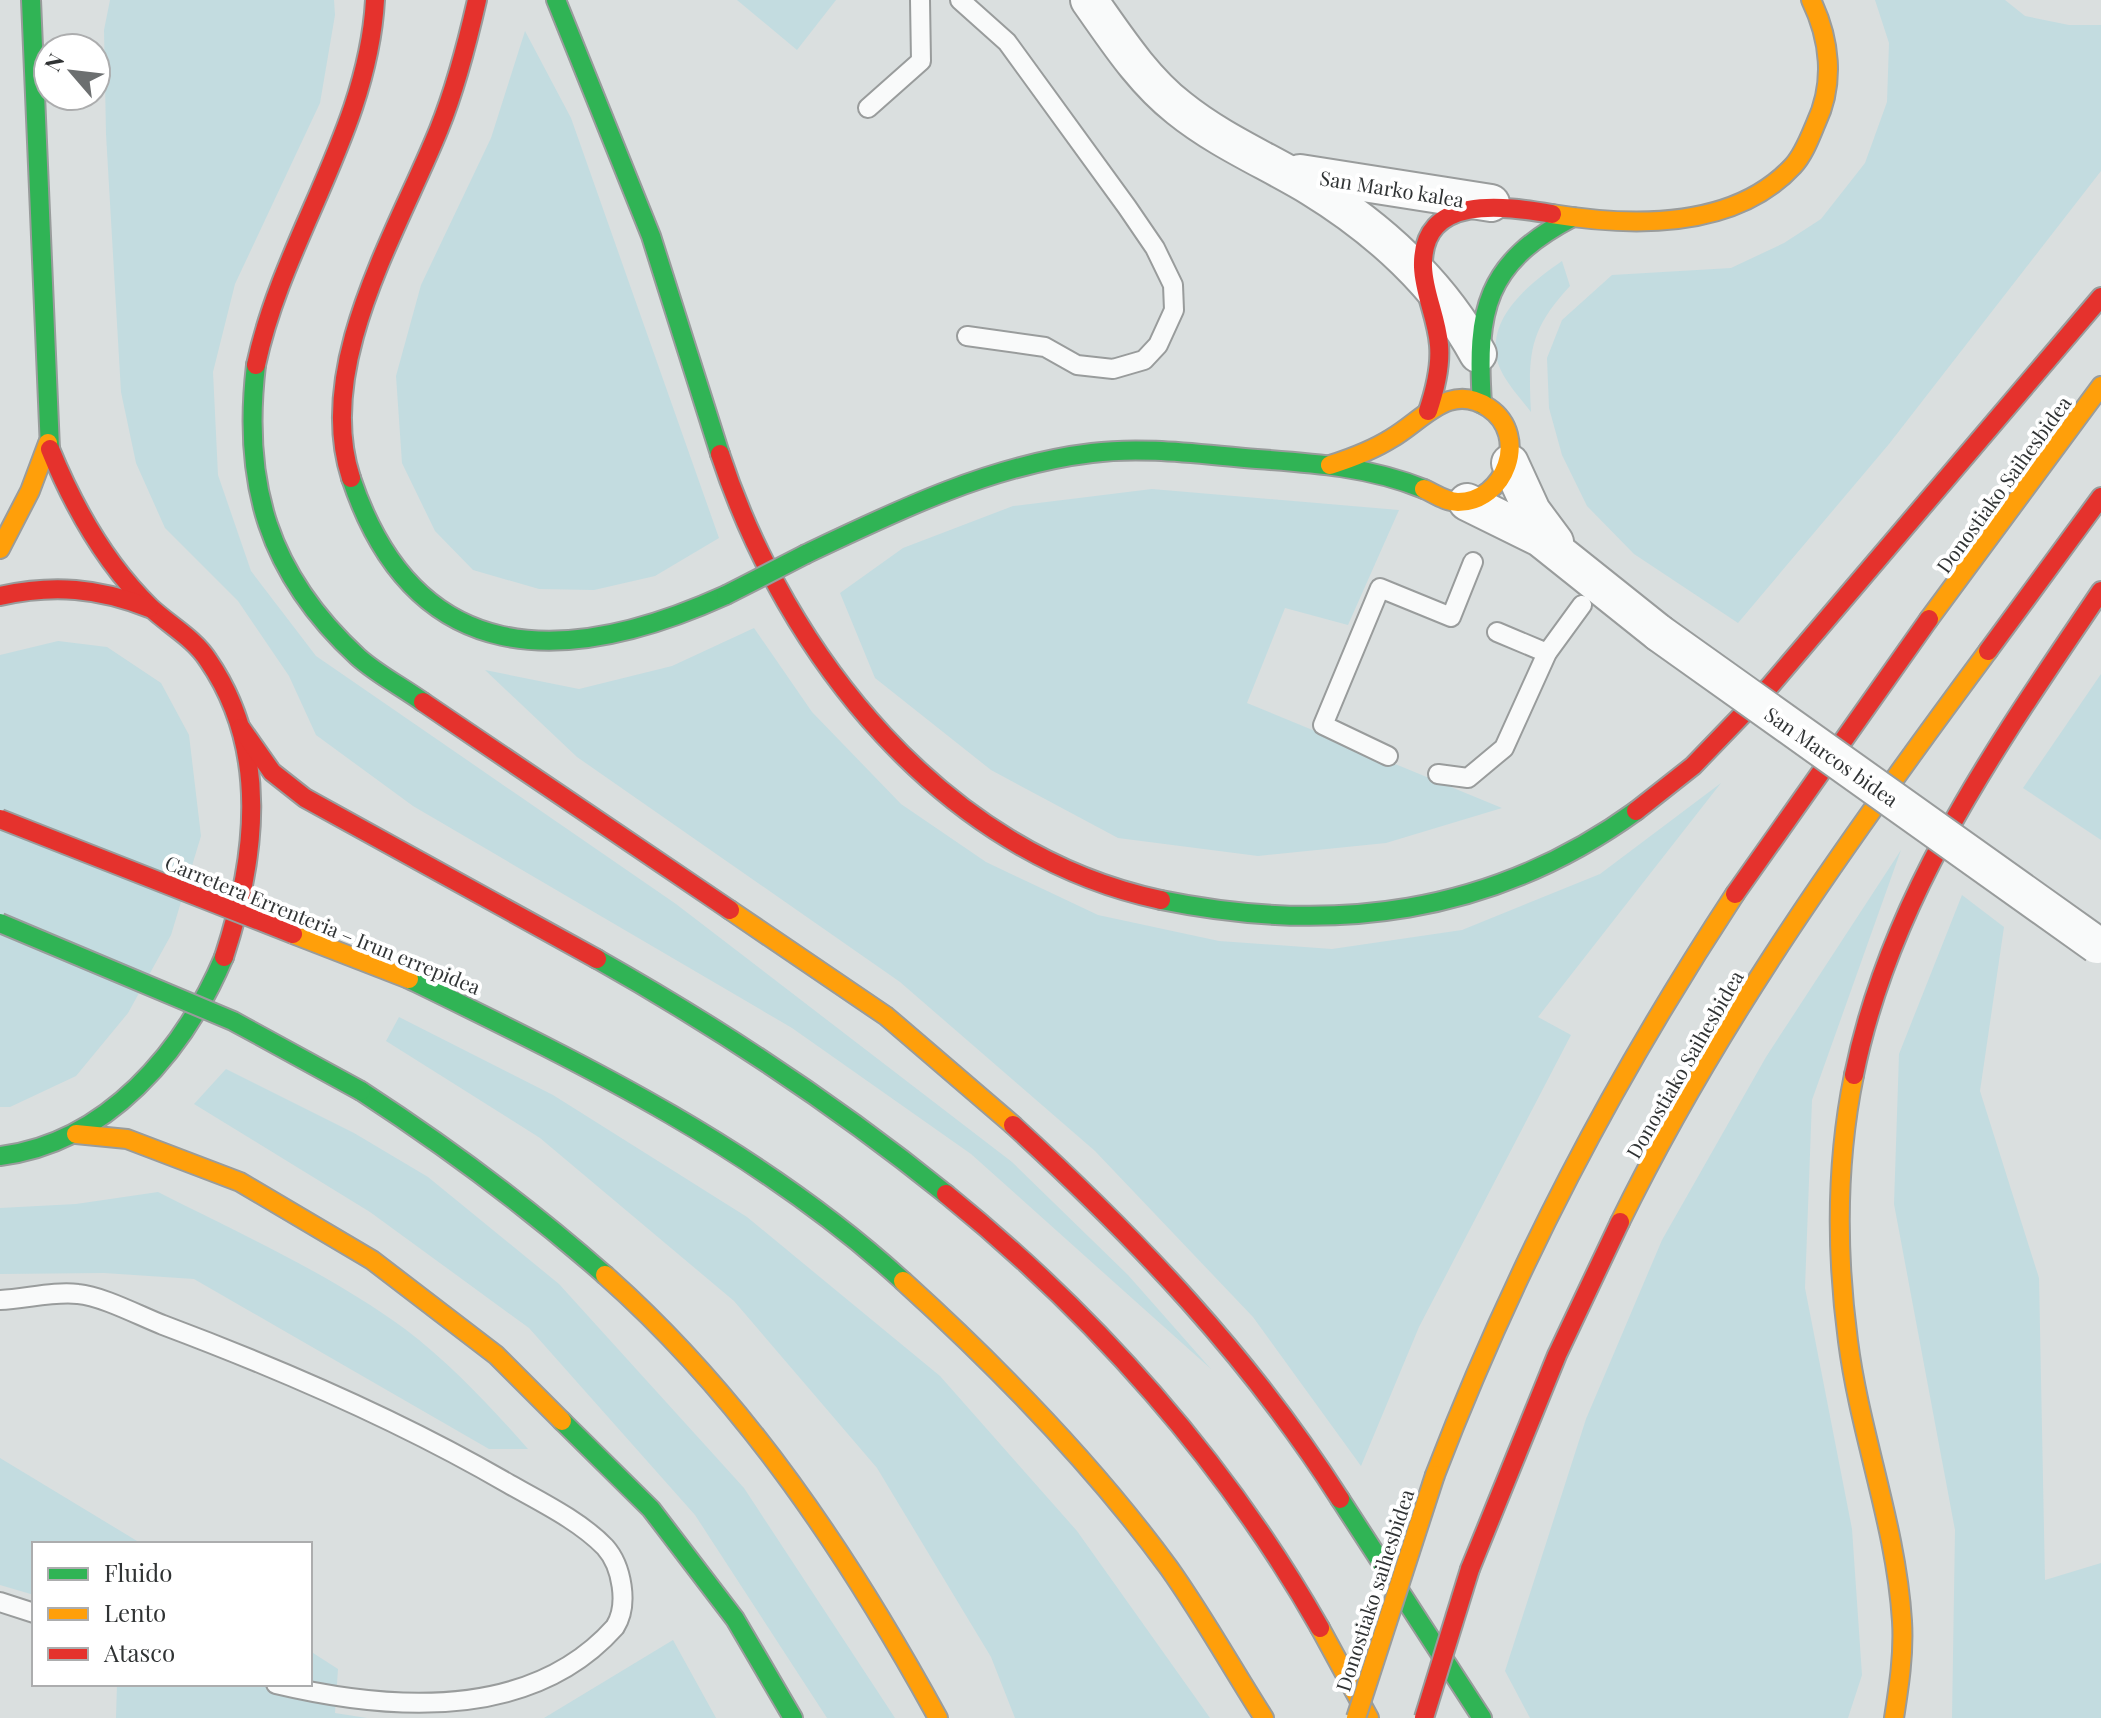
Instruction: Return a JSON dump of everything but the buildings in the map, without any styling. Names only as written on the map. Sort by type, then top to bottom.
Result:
[{"type":"main road","points":[[31,0],[48,443],[65,489],[88,532],[117,572],[151,609]]},
{"type":"main road","points":[[375,0],[375,29],[364,89],[277,287],[257,348],[251,387],[248,439],[254,480],[279,558],[301,596],[359,658],[886,1016],[993,1107],[1082,1189],[1140,1245],[1201,1312],[1309,1450],[1482,1718]]},
{"type":"main road","points":[[477,0],[472,40],[459,85],[368,298],[351,346],[342,398],[342,448],[351,493],[382,553],[417,591],[450,617],[484,631],[521,640],[583,642],[627,635],[676,620],[891,513],[958,486],[1024,466],[1093,453],[1185,453],[1330,465],[1427,490],[1452,502],[1467,502],[1490,493],[1499,484],[1510,463],[1511,445],[1507,429],[1482,404],[1454,400],[1424,415],[1374,448],[1330,465]]},
{"type":"main road","points":[[556,0],[595,88],[663,268],[745,522],[768,576],[803,634],[835,681],[885,740],[936,788],[989,828],[1117,888],[1170,903],[1256,917],[1340,920],[1409,910],[1467,897],[1533,873],[1612,829],[1669,786],[1808,643],[2101,297]]},
{"type":"main road","points":[[1427,490],[1410,456],[1411,433],[1424,415],[1435,389],[1439,345],[1431,300],[1422,278],[1424,249],[1441,223],[1469,209],[1504,206],[1573,217],[1662,220],[1712,215],[1759,195],[1795,164],[1823,112],[1829,58],[1818,12],[1811,0]]},
{"type":"main road","points":[[1482,404],[1478,354],[1483,310],[1503,270],[1534,238],[1573,217]]},
{"type":"main road","name":"Donostiako Saihesbidea","points":[[1435,1475],[1474,1375],[1558,1195],[1681,981],[1808,789],[2101,386]]},
{"type":"main road","points":[[0,549],[30,491],[48,443]]},
{"type":"main road","name":"Donostiako Saihesbidea","points":[[1424,1718],[1470,1569],[1572,1320],[1618,1225],[1735,1016],[1860,829],[2101,497]]},
{"type":"main road","points":[[0,596],[28,589],[71,586],[112,592],[151,609],[182,631],[208,659],[229,695],[241,728],[251,774],[250,865],[235,924],[213,981],[182,1035],[150,1075],[114,1109],[76,1134],[42,1148],[0,1156]]},
{"type":"main road","points":[[1894,1718],[1900,1693],[1901,1613],[1890,1537],[1849,1345],[1840,1284],[1836,1221],[1846,1097],[1859,1036],[1902,919],[2014,720],[2101,591]]},
{"type":"main road","points":[[241,728],[279,779],[367,834],[658,994],[806,1088],[937,1182],[1098,1330],[1171,1414],[1241,1503],[1320,1627],[1369,1718]]},
{"type":"main road","name":"Carretera Errenteria – Irun errepidea","points":[[0,819],[409,979],[615,1080],[768,1174],[886,1265],[966,1338],[1108,1490],[1170,1570],[1264,1718]]},
{"type":"main road","points":[[0,923],[233,1021],[361,1091],[458,1155],[544,1220],[614,1281],[679,1345],[760,1439],[851,1562],[899,1642],[938,1718]]},
{"type":"main road","points":[[76,1134],[127,1139],[184,1158],[240,1182],[372,1260],[496,1355],[651,1509],[735,1619],[793,1718]]},
{"type":"main road","name":"Donostiako saihesbidea","points":[[1356,1718],[1375,1651],[1435,1475]]},
{"type":"street","name":"San Marko kalea","points":[[1089,0],[1148,79],[1177,106],[1209,130],[1360,221],[1422,278],[1458,318],[1478,354]]},
{"type":"street","name":"San Marko kalea","points":[[1279,170],[1504,206]]},
{"type":"street","name":"San Marcos bidea","points":[[1510,463],[1532,511],[1569,558]]},
{"type":"street","name":"San Marcos bidea","points":[[1467,502],[1517,525],[1569,558],[1659,633],[2099,946]]},
{"type":"lane","points":[[868,108],[921,61],[920,0]]},
{"type":"lane","points":[[960,0],[1007,42],[1134,217],[1155,248],[1173,285],[1174,310],[1158,345],[1144,360],[1113,369],[1077,365],[1045,347],[967,336]]},
{"type":"lane","points":[[1388,756],[1323,725],[1380,588],[1451,617],[1473,562]]},
{"type":"lane","points":[[1438,774],[1468,778],[1504,748],[1547,653],[1582,605]]},
{"type":"lane","points":[[1497,632],[1547,653]]},
{"type":"lane","points":[[0,1300],[79,1294],[272,1366],[439,1443],[557,1512],[607,1548],[623,1587],[618,1622],[594,1658],[568,1681],[500,1712],[452,1717],[387,1711],[284,1686]]},
{"type":"lane","points":[[0,1602],[32,1612]]},
{"type":"shaded area","points":[[110,0],[334,0],[335,15],[320,103],[235,284],[213,372],[218,475],[251,571],[316,656],[676,904],[1012,1162],[1128,1275],[1211,1369],[971,1154],[792,1028],[413,806],[316,735],[289,676],[238,601],[165,528],[136,463],[121,392],[106,134],[106,112],[112,112],[112,32],[104,30]]},
{"type":"shaded area","points":[[737,0],[836,0],[797,50]]},
{"type":"shaded area","points":[[1875,0],[2005,0],[2025,16],[2069,25],[2101,25],[2101,171],[1889,444],[1738,623],[1634,554],[1587,506],[1562,455],[1549,408],[1547,358],[1562,320],[1612,275],[1731,268],[1784,243],[1821,219],[1865,163],[1887,102],[1889,43]]},
{"type":"shaded area","points":[[525,31],[571,118],[719,538],[655,576],[594,590],[539,589],[473,570],[435,531],[402,463],[396,376],[421,285],[491,138]]},
{"type":"shaded area","points":[[1562,261],[1570,286],[1546,316],[1534,344],[1530,374],[1531,412],[1501,370],[1496,339],[1500,325],[1516,300]]},
{"type":"shaded area","points":[[1152,489],[1399,510],[1348,625],[1285,608],[1247,703],[1502,808],[1386,843],[1258,856],[1118,838],[991,770],[875,678],[840,593],[903,548],[1013,506]]},
{"type":"shaded area","points":[[754,628],[812,712],[901,804],[986,862],[1098,915],[1219,941],[1332,949],[1462,930],[1600,874],[1721,783],[1538,1017],[1571,1035],[1419,1327],[1361,1466],[1253,1317],[1095,1151],[900,982],[577,757],[485,670],[579,689],[672,666]]},
{"type":"shaded area","points":[[58,641],[107,647],[161,683],[189,735],[201,836],[171,935],[128,1013],[76,1076],[10,1107],[0,1107],[0,655]]},
{"type":"shaded area","points":[[2101,674],[2101,840],[2023,788]]},
{"type":"shaded area","points":[[1901,850],[1812,1100],[1805,1288],[1852,1529],[1862,1675],[1848,1718],[1530,1718],[1505,1671],[1586,1419],[1662,1240],[1766,1057]]},
{"type":"shaded area","points":[[1962,895],[2004,927],[1980,1091],[2039,1278],[2045,1580],[2101,1563],[2101,1718],[1952,1718],[1955,1530],[1894,1204],[1899,1054]]},
{"type":"shaded area","points":[[399,1017],[553,1095],[747,1217],[940,1376],[1077,1531],[1210,1718],[1015,1718],[991,1657],[877,1468],[734,1301],[540,1138],[386,1041]]},
{"type":"shaded area","points":[[226,1069],[354,1133],[428,1177],[559,1284],[744,1488],[895,1718],[827,1718],[695,1515],[529,1328],[370,1212],[194,1104]]},
{"type":"shaded area","points":[[158,1192],[316,1273],[405,1329],[470,1386],[528,1449],[489,1449],[194,1279],[104,1273],[0,1274],[0,1208],[76,1204]]},
{"type":"shaded area","points":[[0,1458],[139,1542],[32,1542],[32,1594],[0,1585]]},
{"type":"shaded area","points":[[673,1640],[716,1718],[544,1718]]},
{"type":"shaded area","points":[[312,1652],[338,1669],[335,1713],[367,1718],[116,1718],[117,1686],[312,1686]]},
{"type":"traffic: fast","points":[[31,0],[50,449]]},
{"type":"traffic: fast","points":[[556,0],[651,236],[720,454]]},
{"type":"traffic: fast","points":[[1482,404],[1481,342],[1492,292],[1521,252],[1573,217]]},
{"type":"traffic: fast","points":[[256,365],[253,449],[258,488],[282,560],[327,626],[358,657],[423,702]]},
{"type":"traffic: fast","points":[[806,554],[909,506],[981,479],[1054,459],[1092,453],[1154,451],[1321,464],[1383,476],[1424,489]]},
{"type":"traffic: fast","points":[[351,478],[379,541],[414,588],[455,619],[502,636],[553,641],[608,635],[666,619],[726,595]]},
{"type":"traffic: fast","points":[[726,595],[806,554]]},
{"type":"traffic: fast","points":[[1161,900],[1287,915],[1348,915],[1409,908],[1468,894],[1525,874],[1581,846],[1636,811]]},
{"type":"traffic: fast","points":[[0,923],[233,1021],[361,1091]]},
{"type":"traffic: fast","points":[[0,1156],[39,1148],[75,1133],[137,1087],[164,1058],[187,1026],[224,957]]},
{"type":"traffic: fast","points":[[597,959],[688,1012],[776,1069],[862,1129],[946,1194]]},
{"type":"traffic: fast","points":[[409,979],[539,1043],[667,1112],[790,1190],[903,1281]]},
{"type":"traffic: fast","points":[[361,1091],[486,1178],[605,1275]]},
{"type":"traffic: fast","points":[[562,1421],[651,1509],[735,1619],[793,1718]]},
{"type":"traffic: fast","points":[[1340,1499],[1482,1718]]},
{"type":"traffic: slow","points":[[1552,214],[1615,221],[1680,219],[1712,213],[1742,202],[1769,187],[1800,156],[1816,123],[1826,92],[1826,46],[1811,0]]},
{"type":"traffic: slow","points":[[1929,619],[2101,386]]},
{"type":"traffic: slow","points":[[1330,465],[1377,446],[1449,401],[1475,401],[1489,408],[1501,420],[1508,434],[1510,450],[1499,480],[1475,499],[1458,502],[1424,489]]},
{"type":"traffic: slow","points":[[0,549],[30,491],[48,443]]},
{"type":"traffic: slow","points":[[1620,1222],[1701,1072],[1791,928],[1988,651]]},
{"type":"traffic: slow","points":[[1435,1475],[1498,1323],[1569,1176],[1648,1034],[1735,894]]},
{"type":"traffic: slow","points":[[730,910],[886,1016],[1013,1125]]},
{"type":"traffic: slow","points":[[293,934],[409,979]]},
{"type":"traffic: slow","points":[[1854,1075],[1841,1174],[1841,1274],[1854,1376],[1898,1585],[1902,1646],[1894,1718]]},
{"type":"traffic: slow","points":[[76,1134],[127,1139],[240,1182],[372,1260],[496,1355],[562,1421]]},
{"type":"traffic: slow","points":[[605,1275],[704,1374],[791,1482],[868,1598],[938,1718]]},
{"type":"traffic: slow","points":[[903,1281],[1009,1382],[1108,1491],[1182,1586],[1264,1718]]},
{"type":"traffic: slow","points":[[1356,1718],[1435,1475]]},
{"type":"traffic: slow","points":[[1320,1628],[1369,1718]]},
{"type":"traffic: jam","points":[[256,365],[285,273],[357,94],[369,48],[375,0]]},
{"type":"traffic: jam","points":[[351,478],[342,435],[343,390],[352,345],[383,254],[445,113],[477,0]]},
{"type":"traffic: jam","points":[[1428,411],[1437,378],[1439,353],[1423,267],[1426,243],[1436,226],[1451,216],[1469,210],[1512,208],[1552,214]]},
{"type":"traffic: jam","points":[[1636,811],[1693,766],[1770,686],[2101,297]]},
{"type":"traffic: jam","points":[[50,449],[92,534],[134,590],[202,652],[228,695],[241,731],[249,768],[249,844],[244,882],[224,957]]},
{"type":"traffic: jam","points":[[720,454],[749,529],[786,602],[831,671],[884,735],[943,792],[1009,839],[1082,876],[1161,900]]},
{"type":"traffic: jam","points":[[1988,651],[2101,497]]},
{"type":"traffic: jam","points":[[0,596],[39,590],[76,590],[112,596],[149,608]]},
{"type":"traffic: jam","points":[[1854,1075],[1871,1009],[1921,882],[1988,763],[2101,591]]},
{"type":"traffic: jam","points":[[1735,894],[1929,619]]},
{"type":"traffic: jam","points":[[423,702],[730,910]]},
{"type":"traffic: jam","points":[[241,728],[272,772],[305,798],[597,959]]},
{"type":"traffic: jam","points":[[0,819],[293,934]]},
{"type":"traffic: jam","points":[[1013,1125],[1104,1211],[1189,1301],[1268,1396],[1340,1499]]},
{"type":"traffic: jam","points":[[946,1194],[1054,1289],[1153,1394],[1242,1507],[1283,1566],[1320,1628]]},
{"type":"traffic: jam","points":[[1470,1569],[1557,1355],[1620,1222]]},
{"type":"traffic: jam","points":[[1424,1718],[1470,1569]]}]
